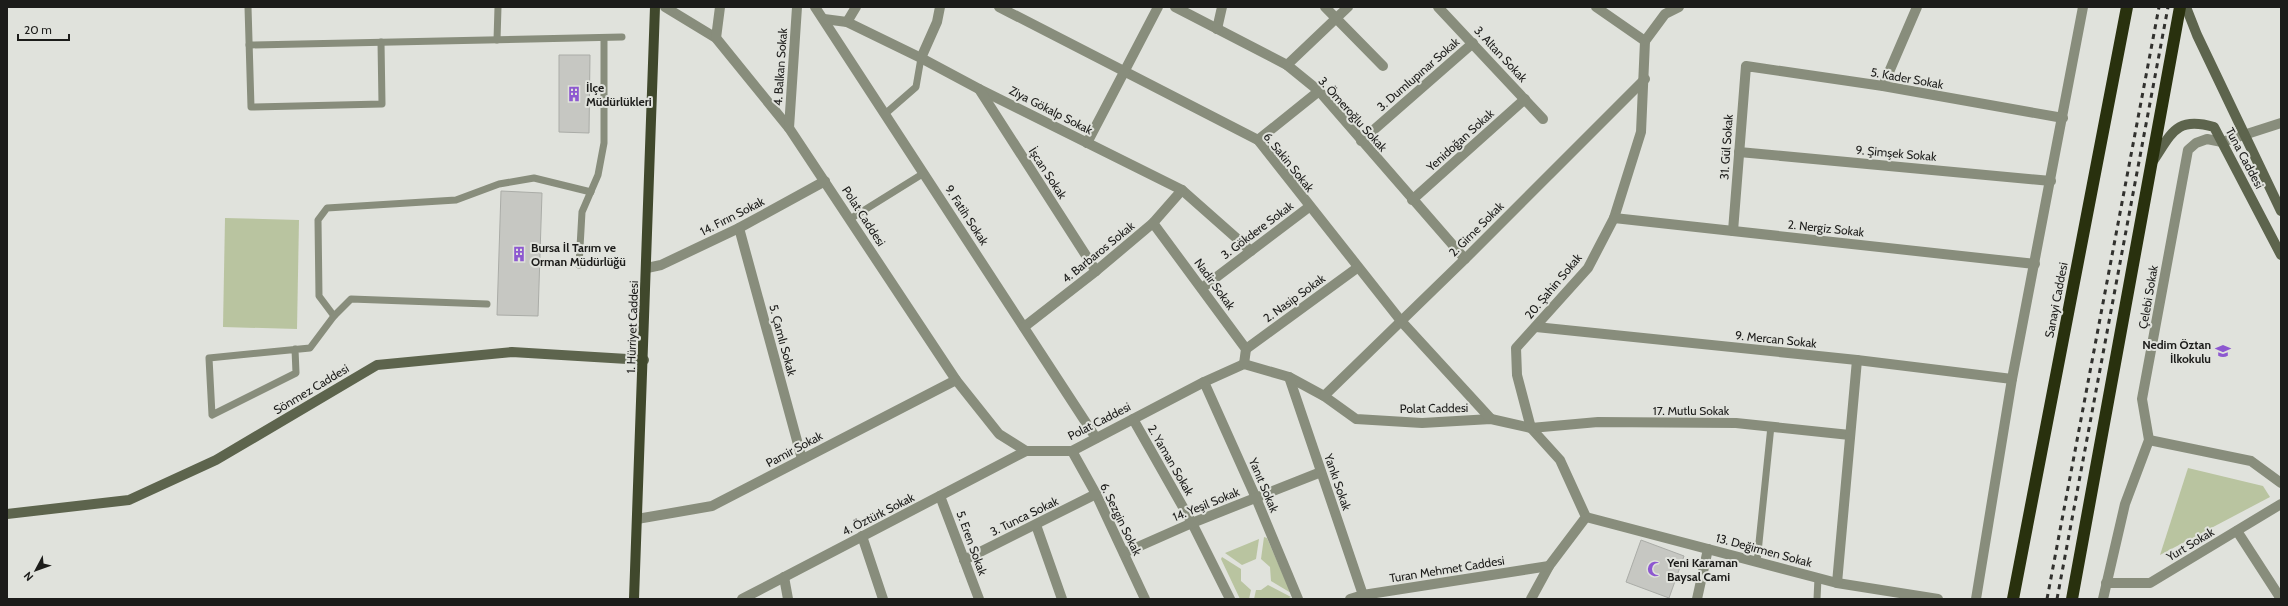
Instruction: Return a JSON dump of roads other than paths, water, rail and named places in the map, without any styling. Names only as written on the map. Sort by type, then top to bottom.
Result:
[{"type":"highway","name":"Sanayi Caddesi","points":[[2012,599],[2127,7]]},
{"type":"highway","points":[[2072,599],[2180,7]]},
{"type":"main road","name":"1. Hürriyet Caddesi","points":[[634,599],[644,360],[655,7]]},
{"type":"main road","name":"Tuna Caddesi","points":[[2186,7],[2197,35],[2281,211]]},
{"type":"main road","name":"Tuna Caddesi","points":[[2150,166],[2173,132],[2182,125],[2198,122],[2214,127],[2281,255]]},
{"type":"main road","name":"Sönmez Caddesi","points":[[7,514],[129,500],[216,460],[377,365],[512,352],[644,360]]},
{"type":"street","name":"Polat Caddesi","points":[[665,7],[716,38],[789,128],[956,380],[999,434],[1026,451],[1072,451],[1204,382],[1244,364],[1289,377],[1324,396],[1356,419],[1422,424],[1491,419],[1531,428]]},
{"type":"street","points":[[716,38],[720,7]]},
{"type":"street","name":"4. Balkan Sokak","points":[[789,128],[796,7]]},
{"type":"street","name":"9. Fatih Sokak","points":[[815,7],[1096,438]]},
{"type":"street","points":[[847,22],[856,7]]},
{"type":"street","points":[[921,58],[937,22],[940,7]]},
{"type":"street","name":"6. Sakin Sokak","points":[[999,7],[1258,140],[1357,268],[1401,321],[1491,419]]},
{"type":"street","points":[[1087,143],[1158,7]]},
{"type":"street","name":"3. Ömeroğlu Sokak","points":[[1175,7],[1287,65],[1319,91],[1412,200],[1465,259]]},
{"type":"street","points":[[1217,29],[1222,7]]},
{"type":"street","points":[[1325,7],[1383,66]]},
{"type":"street","points":[[1287,65],[1348,7]]},
{"type":"street","name":"3. Altan Sokak","points":[[1438,7],[1543,119]]},
{"type":"street","points":[[1596,7],[1645,41],[1665,14],[1679,7]]},
{"type":"street","points":[[1883,86],[1918,7]]},
{"type":"street","points":[[1976,599],[2012,379],[2083,7]]},
{"type":"street","name":"Ziya Gökalp Sokak","points":[[824,19],[847,22],[1182,190],[1251,251]]},
{"type":"street","name":"20. Şahin Sokak","points":[[1531,428],[1517,375],[1516,348],[1588,268],[1614,218],[1642,132],[1645,41]]},
{"type":"street","name":"3. Dumlupınar Sokak","points":[[1361,141],[1473,43]]},
{"type":"street","name":"5. Kader Sokak","points":[[1746,66],[1883,86],[2063,118]]},
{"type":"street","name":"31. Gül Sokak","points":[[1734,231],[1746,66]]},
{"type":"street","name":"2. Girne Sokak","points":[[1324,396],[1465,259],[1644,79]]},
{"type":"street","name":"İşcan Sokak","points":[[978,89],[1096,271]]},
{"type":"street","points":[[1258,140],[1319,91]]},
{"type":"street","name":"Yenidoğan Sokak","points":[[1412,200],[1525,99]]},
{"type":"street","points":[[2222,142],[2281,123]]},
{"type":"street","name":"Çelebi Sokak","points":[[2149,440],[2142,399],[2188,150],[2196,143],[2207,139],[2222,142]]},
{"type":"street","name":"9. Şimşek Sokak","points":[[1739,152],[2051,181]]},
{"type":"street","name":"14. Fırın Sokak","points":[[647,268],[661,265],[739,228],[825,181]]},
{"type":"street","name":"4. Barbaros Sokak","points":[[1024,327],[1096,271],[1153,223],[1182,190]]},
{"type":"street","name":"3. Gökdere Sokak","points":[[1202,288],[1309,207]]},
{"type":"street","name":"2. Nergiz Sokak","points":[[1614,218],[2035,264]]},
{"type":"street","name":"Nadir Sokak","points":[[1153,223],[1246,349]]},
{"type":"street","name":"5. Çamlı Sokak","points":[[739,228],[802,459]]},
{"type":"street","name":"2. Nasip Sokak","points":[[1246,349],[1357,268]]},
{"type":"street","name":"9. Mercan Sokak","points":[[1536,327],[1857,360],[2012,379]]},
{"type":"street","points":[[1244,364],[1246,349]]},
{"type":"street","points":[[1837,583],[1857,360]]},
{"type":"street","name":"Yankı Sokak","points":[[1289,377],[1363,594]]},
{"type":"street","name":"Pamir Sokak","points":[[637,519],[712,506],[956,380]]},
{"type":"street","name":"Yanıt Sokak","points":[[1204,382],[1256,498],[1298,599]]},
{"type":"street","name":"2. Yaman Sokak","points":[[1133,419],[1192,523],[1230,599]]},
{"type":"street","name":"17. Mutlu Sokak","points":[[1531,428],[1598,422],[1736,423],[1850,435]]},
{"type":"street","points":[[1531,428],[1560,460],[1586,517],[1549,566],[1531,599]]},
{"type":"street","points":[[2103,599],[2125,504],[2149,440],[2251,461],[2281,484]]},
{"type":"street","name":"4. Öztürk Sokak","points":[[742,599],[1026,451]]},
{"type":"street","name":"6. Sezgin Sokak","points":[[1072,451],[1096,494],[1146,599]]},
{"type":"street","name":"14. Yeşil Sokak","points":[[1124,553],[1192,523],[1321,472]]},
{"type":"street","name":"3. Tunca Sokak","points":[[964,560],[1096,494]]},
{"type":"street","name":"5. Eren Sokak","points":[[940,496],[979,599]]},
{"type":"street","name":"Yurt Sokak","points":[[2106,583],[2150,583],[2281,504]]},
{"type":"street","name":"13. Değirmen Sokak","points":[[1586,517],[1837,583],[1938,599]]},
{"type":"street","points":[[1036,525],[1062,599]]},
{"type":"street","points":[[2236,531],[2281,598]]},
{"type":"street","points":[[862,536],[883,599]]},
{"type":"street","points":[[1697,599],[1708,549]]},
{"type":"street","name":"Turan Mehmet Caddesi","points":[[1350,599],[1363,594],[1549,566]]},
{"type":"street","points":[[784,577],[788,599]]},
{"type":"lane","points":[[248,7],[251,107],[382,104],[381,42]]},
{"type":"lane","points":[[497,40],[498,7]]},
{"type":"lane","points":[[249,45],[622,37]]},
{"type":"lane","points":[[579,266],[582,212],[598,175],[604,143],[604,38]]},
{"type":"lane","points":[[885,114],[916,87],[921,58]]},
{"type":"lane","points":[[850,219],[924,173]]},
{"type":"lane","points":[[334,316],[320,296],[318,220],[324,210],[331,206],[456,200],[499,184],[534,178],[591,192]]},
{"type":"lane","points":[[296,349],[296,373],[212,415],[209,358],[296,349],[310,348],[334,316],[350,299],[487,304]]},
{"type":"lane","points":[[1757,562],[1771,426]]},
{"type":"lane","points":[[1817,599],[1818,578]]},
{"type":"railway","points":[[2047,599],[2159,7]]},
{"type":"railway","points":[[2057,599],[2168,7]]},
{"type":"place","name":"İlçe Müdürlükleri","points":[[574,94]]},
{"type":"place","name":"Bursa İl Tarım ve Orman Müdürlüğü","points":[[519,254]]},
{"type":"place","name":"Nedim Öztan İlkokulu","points":[[2223,351]]},
{"type":"place","name":"Yeni Karaman Baysal Cami","points":[[1655,569]]}]
